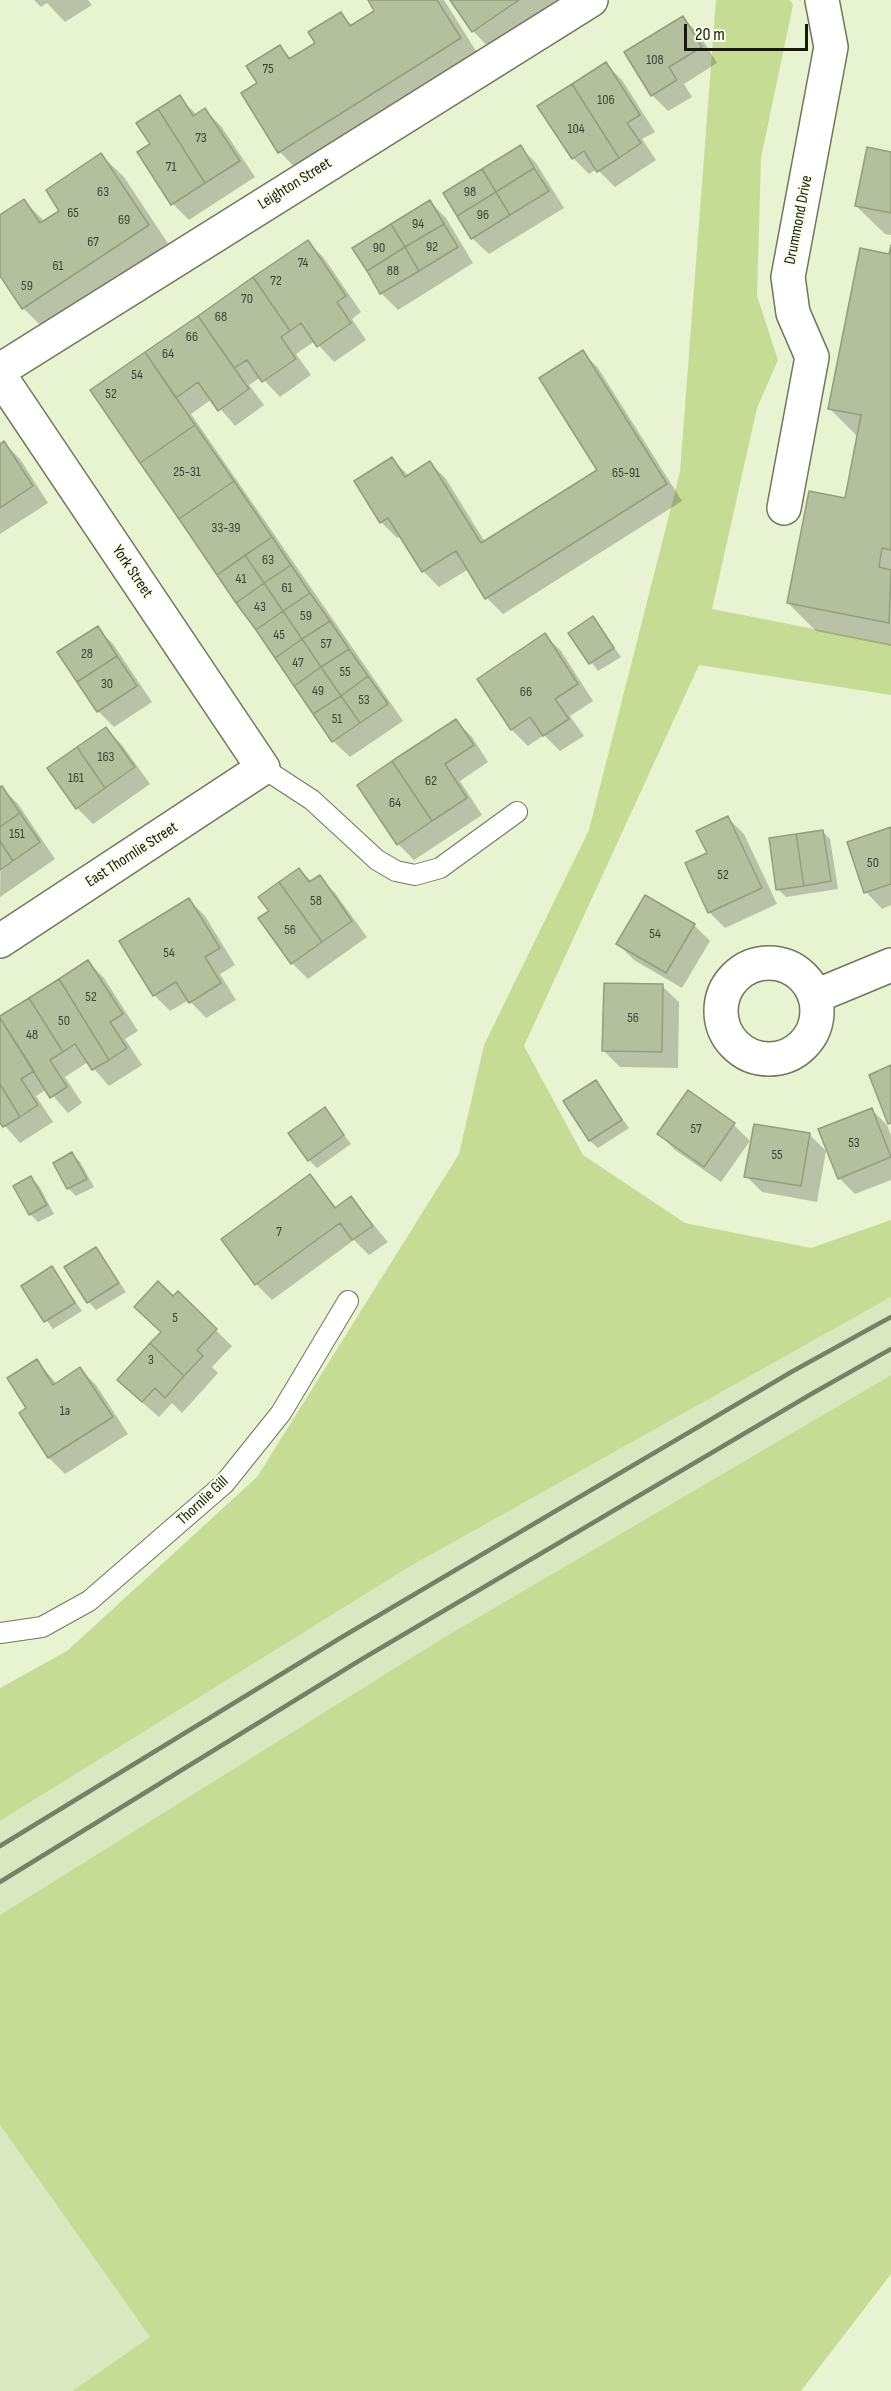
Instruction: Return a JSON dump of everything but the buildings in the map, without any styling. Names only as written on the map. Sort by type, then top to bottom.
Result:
[{"type":"street","name":"Leighton Street","points":[[0,370],[591,0]]},
{"type":"street","name":"Drummond Drive","points":[[784,508],[812,357],[793,313],[788,277],[831,47],[822,0]]},
{"type":"street","name":"York Street","points":[[0,376],[263,768]]},
{"type":"street","name":"East Thornlie Street","points":[[0,941],[263,768]]},
{"type":"street","points":[[816,996],[891,965]]},
{"type":"lane","points":[[263,768],[312,800],[377,860],[396,871],[415,875],[440,868],[517,812]]},
{"type":"lane","name":"Thornlie Gill","points":[[0,1633],[42,1627],[89,1601],[224,1484],[281,1413],[348,1301]]},
{"type":"shaded area","points":[[891,1297],[891,1375],[443,1638],[0,1915],[0,1821],[409,1567]]},
{"type":"shaded area","points":[[0,2125],[150,2337],[72,2391],[0,2391]]},
{"type":"green space","points":[[716,0],[790,0],[793,5],[761,158],[757,296],[778,360],[757,408],[712,609],[891,644],[891,695],[699,665],[524,1046],[583,1155],[685,1223],[811,1248],[891,1220],[891,1297],[409,1567],[0,1821],[0,1688],[67,1651],[257,1477],[459,1154],[484,1045],[589,830],[680,472]]},
{"type":"green space","points":[[891,1375],[891,2274],[801,2391],[72,2391],[150,2337],[0,2125],[0,1915],[443,1638]]},
{"type":"railway","points":[[0,1846],[342,1637],[793,1371],[891,1317]]},
{"type":"railway","points":[[0,1882],[362,1659],[891,1349]]}]
